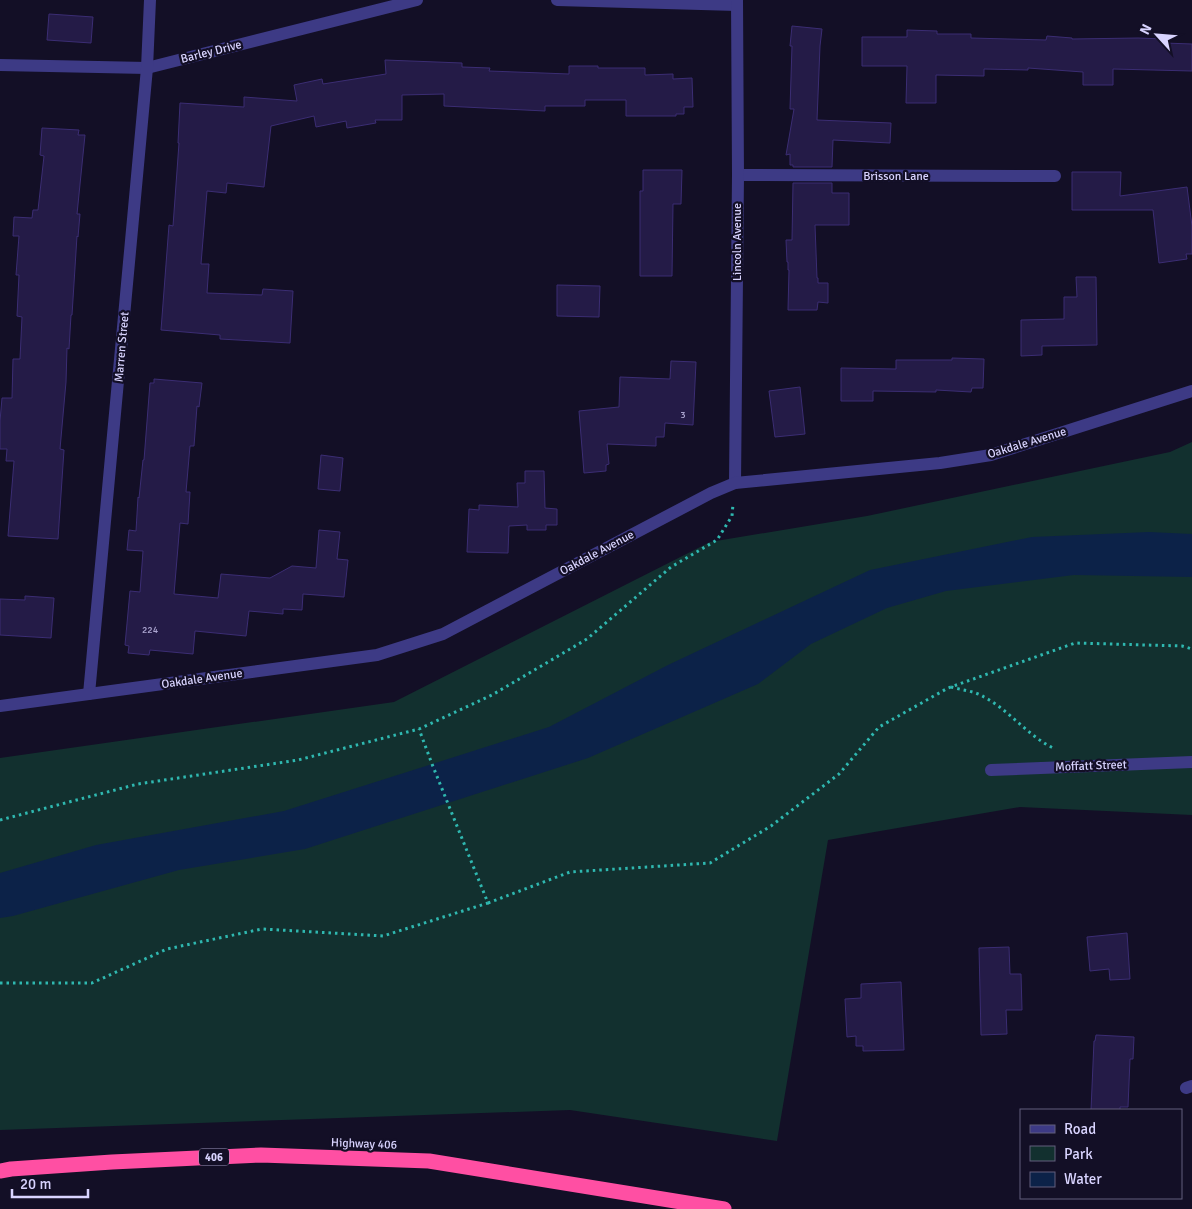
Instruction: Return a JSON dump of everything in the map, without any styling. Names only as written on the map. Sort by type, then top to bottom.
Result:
[{"type":"highway","name":"Highway 406","points":[[0,1171],[112,1162],[262,1155],[429,1161],[724,1209]]},
{"type":"street","name":"Marren Street","points":[[89,694],[147,68],[150,0]]},
{"type":"street","name":"Barley Drive","points":[[0,64],[147,68],[417,0]]},
{"type":"street","points":[[557,0],[737,2]]},
{"type":"street","name":"Lincoln Avenue","points":[[735,483],[738,175],[737,2]]},
{"type":"street","name":"Brisson Lane","points":[[738,175],[1055,176]]},
{"type":"street","name":"Oakdale Avenue","points":[[0,706],[377,655],[443,634],[711,493],[735,483],[940,463],[991,455],[1192,391]]},
{"type":"street","name":"Moffatt Street","points":[[991,770],[1192,762]]},
{"type":"path","points":[[0,820],[138,784],[298,760],[419,729],[492,695],[586,639],[671,567],[717,540],[732,516],[735,483]]},
{"type":"path","points":[[0,982],[92,983],[167,949],[262,929],[383,936],[488,903],[570,872],[710,862],[771,826],[839,774],[879,727],[950,687],[1075,643],[1182,646],[1192,649]]},
{"type":"path","points":[[950,687],[983,696],[1004,710],[1027,731],[1051,748],[1060,750]]},
{"type":"path","points":[[419,729],[488,903]]},
{"type":"green space","points":[[1192,442],[1192,815],[1020,807],[828,840],[777,1141],[570,1110],[0,1130],[0,758],[394,702],[710,542],[867,516],[1170,452]]},
{"type":"water","points":[[1149,532],[1192,534],[1192,577],[1074,575],[946,591],[887,608],[811,644],[758,684],[588,758],[305,849],[179,870],[0,918],[0,873],[96,845],[284,811],[549,727],[668,665],[870,570],[1032,537]]},
{"type":"building","points":[[49,14],[93,17],[91,43],[47,40]]},
{"type":"building","points":[[792,26],[822,29],[817,120],[891,123],[890,143],[833,140],[832,167],[793,167],[793,165],[790,165],[790,154],[786,155],[794,109],[790,109],[792,46],[790,46]]},
{"type":"building","points":[[907,30],[937,31],[937,34],[971,34],[971,38],[1046,40],[1047,36],[1072,39],[1164,39],[1164,43],[1192,44],[1192,71],[1113,69],[1113,85],[1083,85],[1083,72],[1028,68],[1028,70],[984,69],[984,76],[936,75],[936,103],[906,103],[907,66],[862,66],[862,37],[907,37]]},
{"type":"building","points":[[385,60],[462,63],[462,67],[490,68],[489,71],[569,74],[569,66],[645,68],[645,75],[673,74],[673,79],[692,78],[693,107],[684,107],[684,114],[676,114],[676,116],[626,116],[626,100],[585,100],[585,106],[545,106],[545,111],[444,106],[444,94],[402,95],[402,120],[375,120],[376,123],[347,128],[346,121],[316,127],[314,116],[271,126],[264,187],[227,183],[226,193],[207,191],[201,264],[209,264],[207,293],[262,295],[263,289],[293,291],[290,343],[220,339],[220,335],[161,330],[169,225],[173,226],[180,103],[244,107],[244,97],[297,101],[294,85],[322,79],[323,84],[386,74]]},
{"type":"building","points":[[42,128],[79,130],[78,135],[85,135],[77,214],[80,214],[69,349],[67,348],[60,449],[64,450],[58,539],[8,536],[14,461],[6,461],[7,449],[0,449],[2,398],[12,398],[13,359],[20,359],[22,317],[17,316],[19,275],[16,275],[19,236],[13,236],[14,217],[32,218],[33,210],[38,210],[44,156],[40,155]]},
{"type":"building","points":[[643,170],[682,170],[681,204],[673,204],[672,276],[640,276],[640,191],[643,191]]},
{"type":"building","points":[[1072,172],[1121,172],[1120,196],[1187,187],[1192,226],[1192,254],[1186,254],[1187,259],[1159,263],[1153,210],[1072,210]]},
{"type":"building","points":[[793,183],[832,183],[832,193],[849,193],[849,225],[815,225],[818,283],[828,283],[828,303],[818,302],[817,310],[788,310],[789,270],[786,240],[792,240]]},
{"type":"building","points":[[1076,277],[1096,277],[1097,345],[1042,346],[1042,355],[1021,356],[1021,320],[1064,319],[1064,297],[1077,297]]},
{"type":"building","points":[[557,285],[600,286],[599,317],[557,316]]},
{"type":"building","points":[[952,358],[984,359],[983,388],[972,388],[971,392],[936,390],[936,392],[873,391],[873,401],[841,401],[841,368],[896,369],[896,360],[952,360]]},
{"type":"building","points":[[671,361],[696,362],[693,425],[665,423],[664,437],[656,437],[656,446],[607,444],[609,464],[606,465],[606,471],[584,473],[579,411],[619,407],[620,377],[670,379]]},
{"type":"building","points":[[154,379],[202,383],[199,407],[197,406],[194,446],[190,446],[186,492],[190,492],[188,524],[180,523],[174,594],[218,598],[221,574],[270,578],[292,566],[316,568],[319,530],[340,532],[337,559],[348,560],[344,597],[303,594],[302,610],[283,609],[283,614],[249,611],[246,636],[195,631],[193,654],[150,650],[149,655],[128,653],[129,646],[125,645],[130,591],[140,592],[143,551],[127,550],[129,530],[136,531],[150,383],[154,383]]},
{"type":"building","points":[[800,387],[805,434],[775,437],[769,391]]},
{"type":"building","points":[[321,455],[343,458],[340,491],[318,489]]},
{"type":"building","points":[[525,471],[544,471],[545,508],[557,509],[557,525],[546,525],[546,530],[527,530],[527,525],[509,526],[508,553],[467,552],[469,509],[479,510],[479,505],[518,507],[517,483],[525,483]]},
{"type":"building","points":[[25,596],[54,598],[51,638],[0,635],[0,599],[25,600]]},
{"type":"building","points":[[1127,933],[1130,979],[1110,980],[1109,969],[1090,971],[1087,937]]},
{"type":"building","points":[[1009,947],[1010,974],[1021,974],[1022,1010],[1006,1010],[1007,1034],[981,1035],[979,948]]},
{"type":"building","points":[[901,982],[904,1050],[863,1051],[863,1046],[856,1046],[856,1036],[847,1037],[845,999],[861,998],[861,984]]},
{"type":"building","points":[[1096,1035],[1134,1037],[1133,1059],[1130,1059],[1128,1107],[1120,1107],[1120,1109],[1091,1109]]}]
